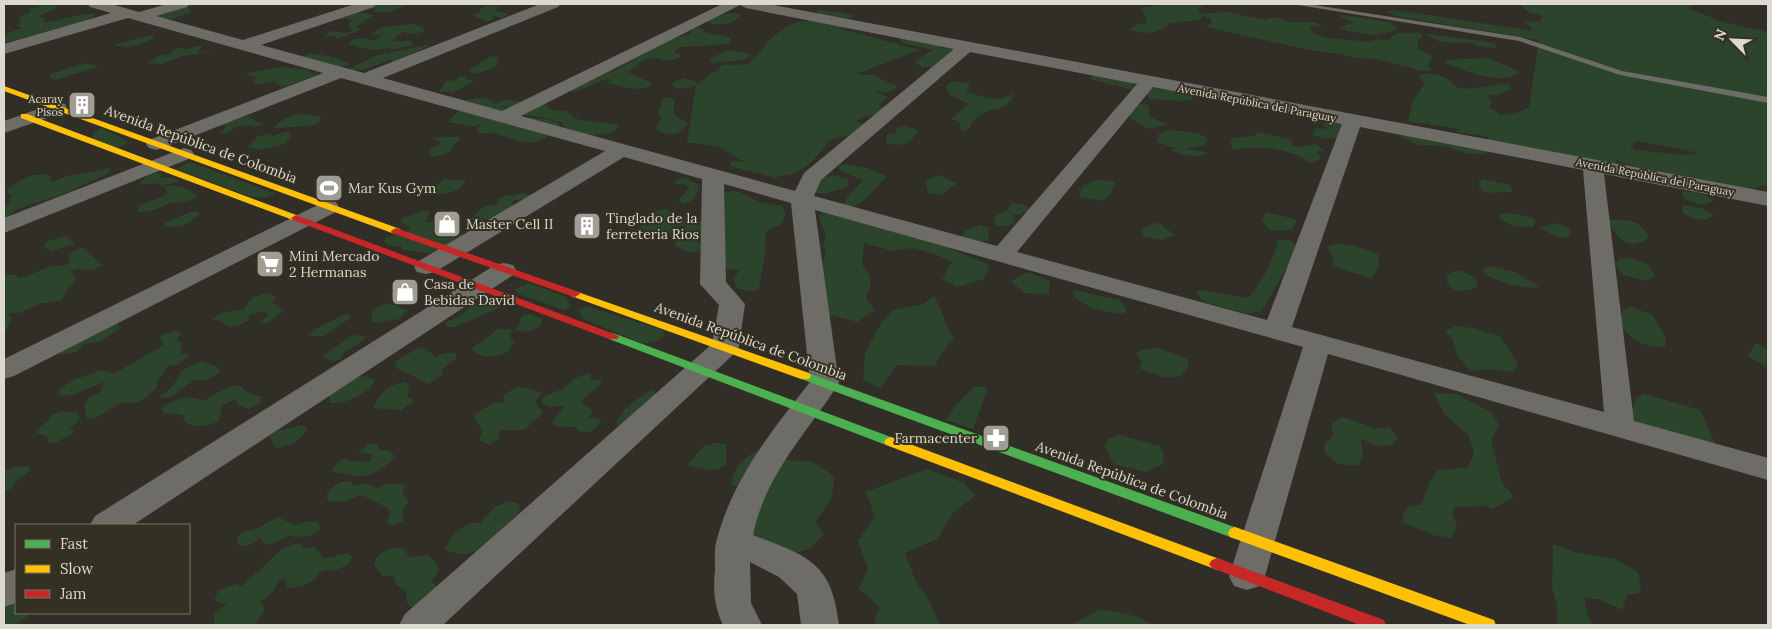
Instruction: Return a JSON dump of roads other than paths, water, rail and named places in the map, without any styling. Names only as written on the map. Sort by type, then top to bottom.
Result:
[{"type":"street","points":[[96,4],[802,199],[1001,256],[1277,330],[1768,469]]},
{"type":"street","points":[[4,49],[182,4]]},
{"type":"street","points":[[244,45],[368,4]]},
{"type":"street","points":[[365,78],[553,4]]},
{"type":"street","points":[[504,117],[733,4]]},
{"type":"street","name":"Avenida República del Paraguay","points":[[746,4],[1768,199]]},
{"type":"street","points":[[743,625],[732,610],[731,567],[733,540],[751,487],[772,453],[825,383],[802,199],[811,178],[967,46]]},
{"type":"street","points":[[156,144],[340,72]]},
{"type":"street","points":[[1001,256],[1148,82]]},
{"type":"street","name":"Avenida República de Colombia","points":[[4,88],[328,207],[726,347],[1257,543],[1488,625]]},
{"type":"street","points":[[15,119],[58,108]]},
{"type":"street","points":[[15,119],[155,166],[1378,625]]},
{"type":"street","points":[[1277,330],[1353,121]]},
{"type":"street","points":[[426,267],[621,150]]},
{"type":"street","points":[[4,226],[184,154]]},
{"type":"street","points":[[1593,165],[1620,427]]},
{"type":"street","points":[[418,625],[726,347],[732,304],[713,284],[713,175]]},
{"type":"street","points":[[4,370],[328,207]]},
{"type":"street","points":[[110,524],[504,270]]},
{"type":"street","points":[[1247,576],[1318,342]]},
{"type":"street","points":[[733,540],[783,562],[804,575],[816,594],[820,625]]},
{"type":"street","points":[[4,592],[15,585]]},
{"type":"lane","points":[[1296,4],[1520,40],[1620,73],[1768,100]]},
{"type":"place","name":"Acaray Pisos","points":[[82,105]]},
{"type":"place","name":"Mar Kus Gym","points":[[329,188]]},
{"type":"place","name":"Master Cell II","points":[[447,224]]},
{"type":"place","name":"Tinglado de la ferreteria Rios","points":[[587,226]]},
{"type":"place","name":"Mini Mercado 2 Hermanas","points":[[270,264]]},
{"type":"place","name":"Casa de Bebidas David","points":[[405,292]]},
{"type":"place","name":"Farmacenter","points":[[996,438]]}]
